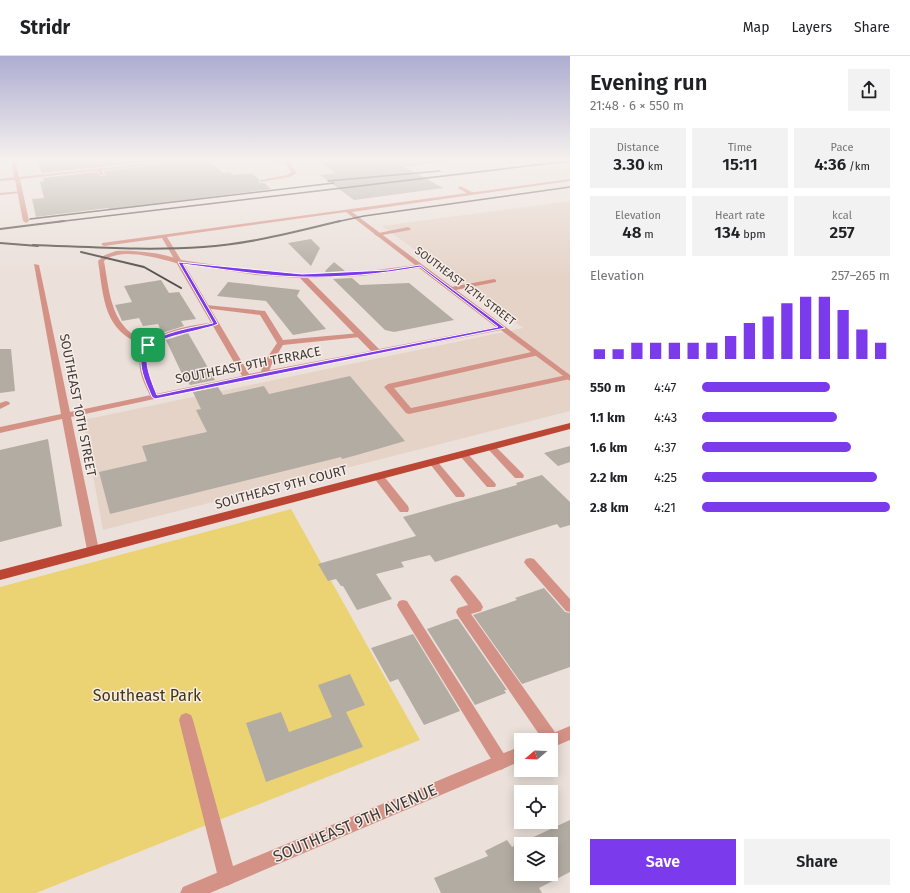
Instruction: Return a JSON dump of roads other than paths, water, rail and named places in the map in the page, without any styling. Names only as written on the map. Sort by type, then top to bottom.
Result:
[{"type":"main road","name":"SOUTHEAST 9TH COURT","points":[[0,575],[570,426]]},
{"type":"street","points":[[21,198],[26,221]]},
{"type":"street","points":[[104,244],[442,198]]},
{"type":"street","name":"SOUTHEAST 12TH STREET","points":[[348,211],[502,328],[567,375]]},
{"type":"street","points":[[377,234],[408,229]]},
{"type":"street","points":[[164,236],[247,377]]},
{"type":"street","points":[[148,345],[131,338],[123,331],[113,316],[104,290],[104,275],[101,261],[104,256],[134,254],[151,255],[180,262],[252,272],[302,276],[388,271],[420,266]]},
{"type":"street","name":"SOUTHEAST 10TH STREET","points":[[36,265],[93,550]]},
{"type":"street","points":[[302,276],[377,352]]},
{"type":"street","points":[[451,289],[494,281]]},
{"type":"street","points":[[206,307],[262,313],[281,343]]},
{"type":"street","points":[[155,397],[144,367],[144,354],[148,345],[165,336],[216,324]]},
{"type":"street","name":"SOUTHEAST 9TH TERRACE","points":[[0,430],[247,377],[502,328]]},
{"type":"street","points":[[281,343],[360,335]]},
{"type":"street","points":[[264,374],[269,361],[281,343]]},
{"type":"street","points":[[536,353],[388,388],[410,411],[567,375]]},
{"type":"street","points":[[491,447],[519,476]]},
{"type":"street","points":[[463,454],[491,485]]},
{"type":"street","points":[[433,462],[460,495]]},
{"type":"street","points":[[378,476],[404,509]]},
{"type":"street","points":[[530,562],[570,607]]},
{"type":"street","points":[[456,580],[477,607],[462,612],[547,733]]},
{"type":"street","points":[[403,605],[501,762]]},
{"type":"street","points":[[186,720],[227,877]]},
{"type":"street","points":[[558,738],[570,733]]},
{"type":"street","name":"SOUTHEAST 9TH AVENUE","points":[[189,893],[514,756]]},
{"type":"railway","points":[[30,219],[207,198]]},
{"type":"railway","points":[[56,222],[258,198]]},
{"type":"railway","points":[[336,222],[364,216],[491,198]]},
{"type":"railway","points":[[56,222],[64,221]]},
{"type":"railway","points":[[33,245],[140,249],[203,247],[255,240],[340,221]]},
{"type":"railway","points":[[0,229],[56,222]]},
{"type":"railway","points":[[0,243],[38,246]]},
{"type":"railway","points":[[81,252],[144,267],[181,288]]},
{"type":"park label","name":"Southeast Park","points":[[147,695]]}]
